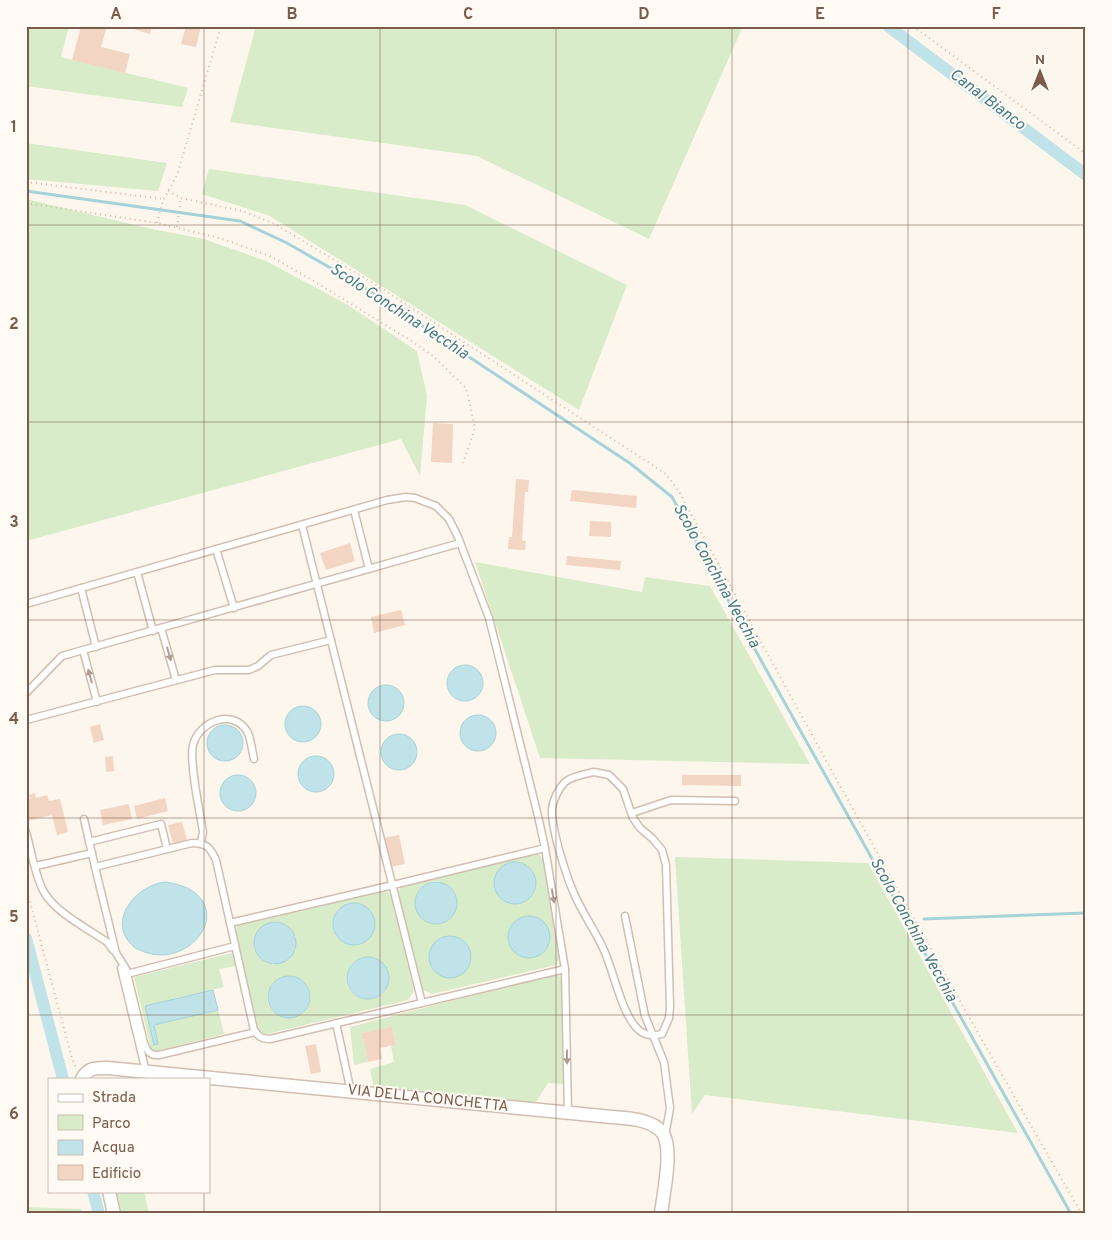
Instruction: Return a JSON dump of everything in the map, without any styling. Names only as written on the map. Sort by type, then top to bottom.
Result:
[{"type":"street","name":"VIA DELLA CONCHETTA","points":[[83,1076],[88,1071],[96,1068],[108,1068],[208,1078]]},
{"type":"street","name":"VIA DELLA CONCHETTA","points":[[210,1078],[568,1112],[638,1121],[657,1128],[665,1138]]},
{"type":"street","points":[[661,1214],[667,1164],[665,1138]]},
{"type":"street","points":[[109,1192],[114,1214]]},
{"type":"lane","points":[[26,604],[387,500],[406,497],[436,506],[449,519],[489,618],[545,848],[565,969],[568,1112]]},
{"type":"lane","points":[[354,510],[369,569]]},
{"type":"lane","points":[[302,524],[422,1003]]},
{"type":"lane","points":[[26,693],[62,656],[460,543]]},
{"type":"lane","points":[[216,549],[234,608]]},
{"type":"lane","points":[[137,572],[153,630]]},
{"type":"lane","points":[[81,588],[96,646]]},
{"type":"lane","points":[[161,628],[176,680]]},
{"type":"lane","points":[[26,720],[222,669],[249,670],[271,656],[331,640]]},
{"type":"lane","points":[[84,650],[97,702]]},
{"type":"lane","points":[[201,843],[203,832],[193,746],[199,730],[213,720],[228,718],[240,724],[248,733],[254,759]]},
{"type":"lane","points":[[594,772],[609,775],[623,789],[640,828],[662,850],[666,865],[670,1007],[666,1028],[662,1034],[653,1036],[643,1033],[634,1025],[625,1008],[602,946],[576,898],[564,867],[552,810],[556,794],[566,781],[582,774],[594,772]]},
{"type":"lane","points":[[632,813],[671,800],[735,801]]},
{"type":"lane","points":[[84,819],[146,1072]]},
{"type":"lane","points":[[89,842],[161,824],[167,849]]},
{"type":"lane","points":[[26,832],[43,890],[49,900],[56,907],[107,942],[116,954],[127,974],[144,1043],[149,1053],[154,1056],[256,1032]]},
{"type":"lane","points":[[95,867],[192,843],[201,843],[207,846],[216,860],[256,1032],[264,1039],[565,969]]},
{"type":"lane","points":[[230,923],[545,848]]},
{"type":"lane","points":[[36,866],[92,853]]},
{"type":"lane","points":[[625,916],[646,1016],[664,1062],[669,1095],[668,1124],[665,1138]]},
{"type":"lane","points":[[127,974],[235,946]]},
{"type":"lane","points":[[336,1023],[351,1092]]},
{"type":"path","points":[[157,223],[163,200],[177,175],[221,26]]},
{"type":"path","points":[[913,26],[1086,154]]},
{"type":"path","points":[[26,182],[163,200]]},
{"type":"path","points":[[168,191],[181,198],[242,211],[273,223],[378,286],[666,474],[678,490],[817,744],[1082,1214]]},
{"type":"path","points":[[178,228],[181,198]]},
{"type":"path","points":[[26,203],[157,223],[219,238],[270,256],[410,340],[433,356],[466,388],[475,428],[463,463]]},
{"type":"path","points":[[26,886],[72,1058],[75,1067],[83,1076]]},
{"type":"green space","points":[[26,26],[69,26],[61,57],[188,88],[182,107],[26,86]]},
{"type":"green space","points":[[256,26],[743,26],[649,239],[477,156],[230,122]]},
{"type":"green space","points":[[26,143],[167,163],[158,191],[26,179]]},
{"type":"green space","points":[[209,169],[465,205],[627,285],[579,410],[270,216],[202,194]]},
{"type":"green space","points":[[26,199],[152,229],[204,239],[266,261],[348,305],[417,351],[427,396],[420,476],[401,439],[26,541]]},
{"type":"green space","points":[[475,562],[642,592],[645,577],[710,586],[810,764],[540,758]]},
{"type":"green space","points":[[537,853],[545,860],[560,957],[556,965],[432,994],[423,990],[398,892],[402,886]],"holes":[[[527,865],[535,876],[532,896],[522,903],[516,904],[501,898],[494,887]],[[434,881],[443,883],[450,888],[457,902],[456,910],[452,916],[445,921],[435,924],[415,900],[421,888]]]},
{"type":"green space","points":[[675,857],[868,863],[1018,1133],[705,1095],[692,1114]]},
{"type":"green space","points":[[386,890],[391,895],[414,991],[408,1000],[263,1035],[258,1027],[236,937],[236,928],[241,923]],"holes":[[[339,908],[371,910],[375,923],[360,944],[352,944],[339,939],[335,934],[333,929],[335,915]],[[267,924],[296,936],[296,950],[274,965],[266,962],[260,958],[254,948],[256,935]],[[353,962],[388,971],[388,985],[382,994],[373,998],[363,998],[354,994],[348,986],[347,975]],[[274,982],[309,990],[309,1004],[303,1013],[294,1017],[284,1017],[275,1013],[269,1005],[268,995]]]},
{"type":"green space","points":[[232,953],[236,966],[219,969],[224,987],[145,1006],[158,1043],[153,1025],[218,1010],[224,1034],[157,1051],[151,1049],[134,977]]},
{"type":"green space","points":[[554,974],[560,977],[563,983],[564,1084],[548,1083],[534,1105],[374,1088],[370,1069],[394,1062],[391,1046],[396,1044],[392,1027],[362,1033],[368,1062],[354,1065],[350,1027]]},
{"type":"green space","points":[[116,1192],[144,1192],[149,1214],[122,1214]]},
{"type":"green space","points":[[26,1207],[81,1209],[83,1214],[26,1214]]},
{"type":"water","points":[[465,665],[472,666],[478,670],[482,676],[482,690],[478,696],[472,700],[465,701],[458,700],[452,696],[448,690],[447,683],[448,676],[452,670],[458,666]]},
{"type":"water","points":[[386,685],[393,686],[399,690],[403,696],[403,710],[399,716],[393,720],[386,721],[379,720],[373,716],[369,710],[368,703],[369,696],[373,690],[379,686]]},
{"type":"water","points":[[303,706],[310,707],[316,711],[320,717],[320,731],[316,737],[310,741],[303,742],[296,741],[290,737],[286,731],[285,724],[286,717],[290,711],[296,707]]},
{"type":"water","points":[[478,715],[485,716],[491,720],[495,726],[495,740],[491,746],[485,750],[478,751],[471,750],[465,746],[461,740],[460,733],[461,726],[465,720],[471,716]]},
{"type":"water","points":[[225,725],[232,726],[238,730],[242,736],[242,750],[238,756],[232,760],[225,761],[218,760],[212,756],[208,750],[207,743],[208,736],[212,730],[218,726]]},
{"type":"water","points":[[399,734],[406,735],[412,739],[416,745],[416,759],[412,765],[406,769],[399,770],[392,769],[386,765],[382,759],[381,752],[382,745],[386,739],[392,735]]},
{"type":"water","points":[[316,756],[323,757],[329,761],[333,767],[333,781],[329,787],[323,791],[316,792],[309,791],[303,787],[299,781],[298,774],[299,767],[303,761],[309,757]]},
{"type":"water","points":[[238,775],[245,776],[251,780],[255,786],[255,800],[251,806],[245,810],[238,811],[231,810],[225,806],[221,800],[220,793],[221,786],[225,780],[231,776]]},
{"type":"water","points":[[519,862],[527,865],[533,871],[536,883],[533,895],[527,901],[511,904],[503,901],[497,895],[494,879],[497,871],[503,865]]},
{"type":"water","points":[[166,882],[177,884],[194,892],[203,902],[207,913],[205,925],[200,935],[191,944],[179,951],[166,955],[143,952],[133,946],[124,934],[122,924],[124,914],[129,904],[145,889],[155,884]]},
{"type":"water","points":[[440,882],[448,885],[454,891],[457,903],[454,915],[448,921],[432,924],[424,921],[418,915],[415,899],[418,891],[424,885]]},
{"type":"water","points":[[358,903],[366,906],[372,912],[375,924],[372,936],[366,942],[350,945],[342,942],[336,936],[333,920],[336,912],[342,906]]},
{"type":"water","points":[[533,916],[541,919],[547,925],[550,937],[547,949],[541,955],[525,958],[517,955],[511,949],[508,933],[511,925],[517,919]]},
{"type":"water","points":[[279,922],[287,925],[293,931],[296,943],[293,955],[287,961],[271,964],[263,961],[257,955],[254,939],[257,931],[263,925]]},
{"type":"water","points":[[454,936],[462,939],[468,945],[471,957],[468,969],[462,975],[446,978],[438,975],[432,969],[429,953],[432,945],[438,939]]},
{"type":"water","points":[[372,957],[380,960],[386,966],[389,978],[386,990],[380,996],[364,999],[356,996],[350,990],[347,974],[350,966],[356,960]]},
{"type":"water","points":[[293,976],[301,979],[307,985],[310,997],[307,1009],[301,1015],[285,1018],[277,1015],[271,1009],[268,993],[271,985],[277,979]]},
{"type":"water","points":[[213,990],[218,1010],[154,1025],[158,1044],[154,1045],[145,1006]]},
{"type":"building","points":[[81,26],[107,26],[101,47],[130,54],[125,73],[72,60]]},
{"type":"building","points":[[123,26],[152,26],[150,34]]},
{"type":"building","points":[[186,26],[201,26],[196,47],[181,44]]},
{"type":"building","points":[[433,423],[453,424],[452,463],[431,462]]},
{"type":"building","points":[[516,479],[529,480],[528,492],[525,492],[522,541],[526,541],[525,550],[508,549],[509,537],[512,537]]},
{"type":"building","points":[[572,490],[637,496],[636,508],[570,501]]},
{"type":"building","points":[[590,521],[611,522],[611,537],[589,536]]},
{"type":"building","points":[[350,543],[355,561],[326,570],[320,553]]},
{"type":"building","points":[[567,556],[621,561],[620,570],[566,565]]},
{"type":"building","points":[[401,610],[405,625],[374,633],[371,617]]},
{"type":"building","points":[[100,724],[104,740],[94,743],[90,727]]},
{"type":"building","points":[[113,756],[114,771],[106,772],[105,757]]},
{"type":"building","points":[[682,775],[741,775],[741,786],[682,785]]},
{"type":"building","points":[[35,793],[36,798],[47,795],[49,801],[60,799],[68,832],[57,835],[52,815],[27,821],[26,800],[30,799],[29,795]]},
{"type":"building","points":[[165,798],[168,811],[137,819],[134,806]]},
{"type":"building","points":[[129,804],[132,819],[103,825],[100,810]]},
{"type":"building","points":[[182,822],[187,840],[173,844],[168,825]]},
{"type":"building","points":[[399,835],[405,864],[390,867],[384,838]]},
{"type":"building","points":[[392,1027],[396,1045],[380,1048],[382,1059],[368,1062],[362,1033]]},
{"type":"building","points":[[316,1044],[321,1072],[311,1074],[305,1046]]},
{"type":"waterway","name":"Canal Bianco","points":[[888,26],[1086,175]]},
{"type":"waterway","name":"Scolo Conchina Vecchia","points":[[26,191],[240,221],[287,243],[362,286],[631,464],[672,497],[763,664],[1071,1214]]},
{"type":"waterway","points":[[924,919],[1086,913]]},
{"type":"waterway","points":[[26,938],[63,1078]]},
{"type":"waterway","points":[[93,1192],[99,1214]]}]
